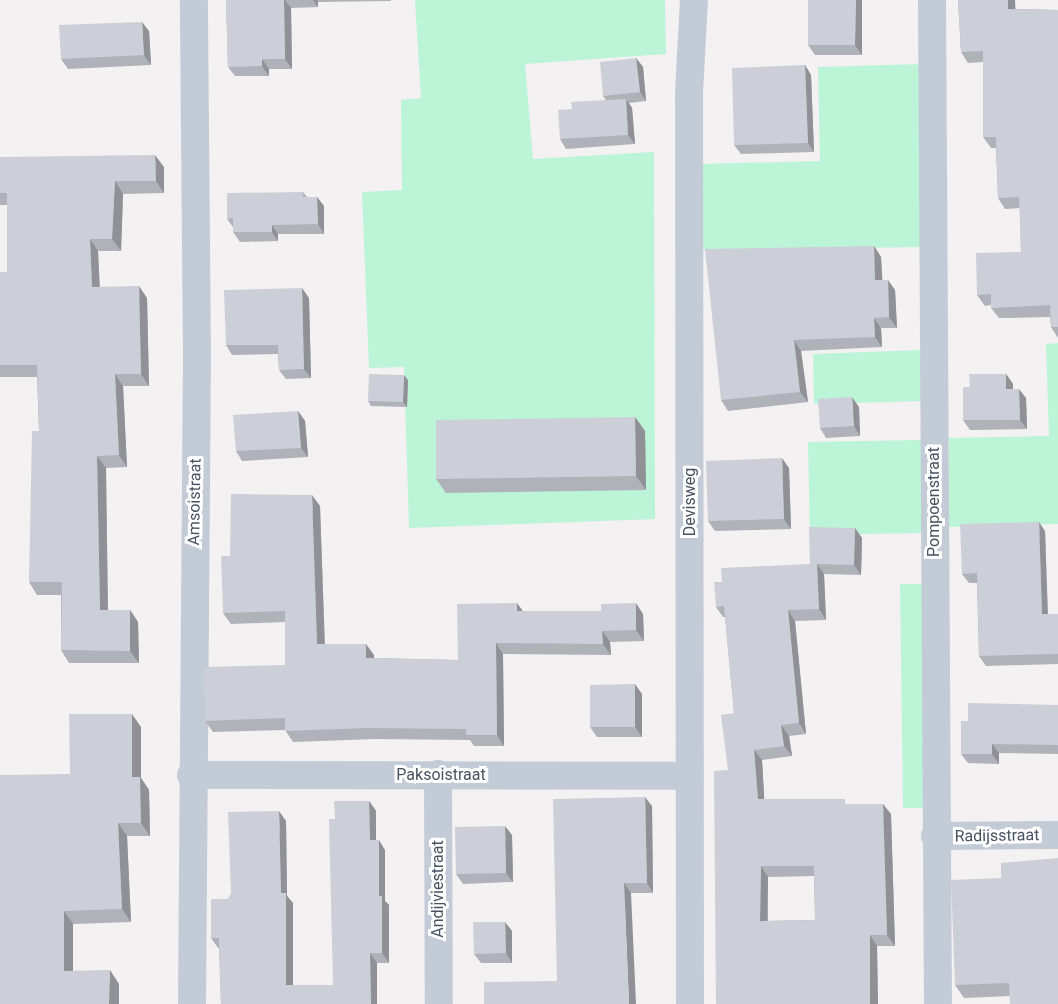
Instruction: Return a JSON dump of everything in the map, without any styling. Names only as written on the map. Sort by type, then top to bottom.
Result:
[{"type":"street","name":"Amsoistraat","points":[[192,1004],[191,775],[197,359],[194,0]]},
{"type":"street","name":"Devisweg","points":[[690,1004],[689,94],[694,0]]},
{"type":"street","name":"Pompoenstraat","points":[[932,0],[935,836],[938,1004]]},
{"type":"street","name":"Andijviestraat","points":[[438,774],[439,1004]]},
{"type":"street","name":"Paksoistraat","points":[[191,775],[690,776]]},
{"type":"street","name":"Radijsstraat","points":[[935,836],[1058,835]]},
{"type":"green space","points":[[415,0],[665,0],[666,54],[525,64],[533,159],[654,152],[655,519],[409,528],[404,367],[369,368],[362,192],[402,190],[401,100],[421,98]]},
{"type":"green space","points":[[921,64],[924,247],[697,250],[697,164],[820,161],[818,67]]},
{"type":"green space","points":[[1058,343],[1058,524],[949,527],[949,438],[1049,436],[1046,344]]},
{"type":"green space","points":[[921,350],[923,401],[814,404],[813,354]]},
{"type":"green space","points":[[921,440],[923,533],[810,535],[808,442]]},
{"type":"green space","points":[[900,584],[922,584],[924,808],[903,808]]},
{"type":"building","points":[[226,0],[284,0],[285,59],[262,59],[262,66],[228,67]]},
{"type":"building","points":[[808,0],[856,0],[855,45],[808,45]]},
{"type":"building","points":[[958,0],[1008,0],[1008,9],[1058,10],[1058,327],[1051,327],[1050,305],[991,308],[991,294],[977,295],[976,253],[1021,252],[1019,197],[998,198],[996,137],[983,137],[983,51],[961,52]]},
{"type":"building","points":[[142,22],[144,55],[61,59],[59,25]]},
{"type":"building","points":[[636,58],[640,92],[603,96],[600,62]]},
{"type":"building","points":[[805,65],[808,143],[734,145],[732,68]]},
{"type":"building","points":[[626,99],[628,135],[560,139],[558,110],[572,109],[571,102]]},
{"type":"building","points":[[155,155],[156,181],[115,181],[112,239],[90,239],[92,287],[139,286],[141,374],[115,374],[119,455],[97,456],[100,610],[130,610],[130,651],[61,650],[62,582],[29,582],[32,431],[39,431],[37,365],[0,365],[0,272],[7,272],[7,193],[0,193],[0,157]]},
{"type":"building","points":[[303,192],[303,197],[317,197],[318,224],[272,225],[272,232],[233,232],[233,218],[227,219],[227,193]]},
{"type":"building","points":[[874,246],[875,280],[888,280],[889,317],[874,318],[875,337],[794,340],[800,392],[721,400],[705,249]]},
{"type":"building","points":[[302,288],[304,369],[279,370],[278,345],[226,345],[224,290]]},
{"type":"building","points":[[369,374],[404,375],[403,402],[368,401]]},
{"type":"building","points":[[969,374],[1006,374],[1006,389],[1019,389],[1020,420],[963,420],[963,387],[970,387]]},
{"type":"building","points":[[852,397],[854,426],[820,428],[818,399]]},
{"type":"building","points":[[298,411],[301,448],[236,451],[233,415]]},
{"type":"building","points":[[635,417],[636,476],[436,479],[436,420]]},
{"type":"building","points":[[782,458],[784,519],[708,521],[706,461]]},
{"type":"building","points":[[231,494],[312,495],[317,644],[366,644],[366,658],[458,660],[457,604],[517,603],[517,611],[601,611],[601,604],[636,603],[636,630],[602,631],[603,644],[496,643],[497,735],[466,735],[466,729],[367,728],[285,731],[285,718],[205,721],[204,667],[285,665],[285,611],[223,613],[221,556],[230,556]]},
{"type":"building","points":[[1039,522],[1042,614],[1058,614],[1058,654],[979,656],[977,573],[962,574],[960,524]]},
{"type":"building","points":[[809,527],[855,528],[854,565],[817,564],[819,609],[788,610],[799,723],[781,725],[784,746],[754,750],[758,799],[845,799],[845,804],[883,804],[887,935],[870,935],[870,1004],[716,1004],[714,771],[728,770],[721,715],[734,713],[724,606],[716,607],[714,582],[722,582],[721,568],[810,564]],"holes":[[[761,866],[814,866],[815,920],[760,921]]]},
{"type":"building","points":[[635,684],[635,727],[590,727],[590,685]]},
{"type":"building","points":[[968,703],[1058,705],[1058,745],[992,744],[992,754],[961,754],[961,721],[968,721]]},
{"type":"building","points":[[69,714],[132,714],[132,777],[140,777],[141,823],[118,823],[122,909],[64,911],[64,971],[110,970],[109,1004],[0,1004],[0,775],[70,774]]},
{"type":"building","points":[[645,797],[647,883],[624,883],[629,1004],[484,1004],[484,982],[557,981],[553,799]]},
{"type":"building","points":[[334,801],[369,801],[370,840],[379,840],[382,953],[370,953],[371,1004],[221,1004],[219,938],[211,938],[211,899],[228,899],[231,893],[228,812],[279,811],[281,893],[286,893],[286,985],[333,985],[329,819],[335,819]]},
{"type":"building","points":[[505,826],[506,873],[456,874],[455,827]]},
{"type":"building","points":[[1058,858],[1058,1004],[1010,1004],[1009,983],[955,985],[951,880],[1001,878],[1001,863]]},
{"type":"building","points":[[473,922],[505,922],[506,953],[474,954]]}]
